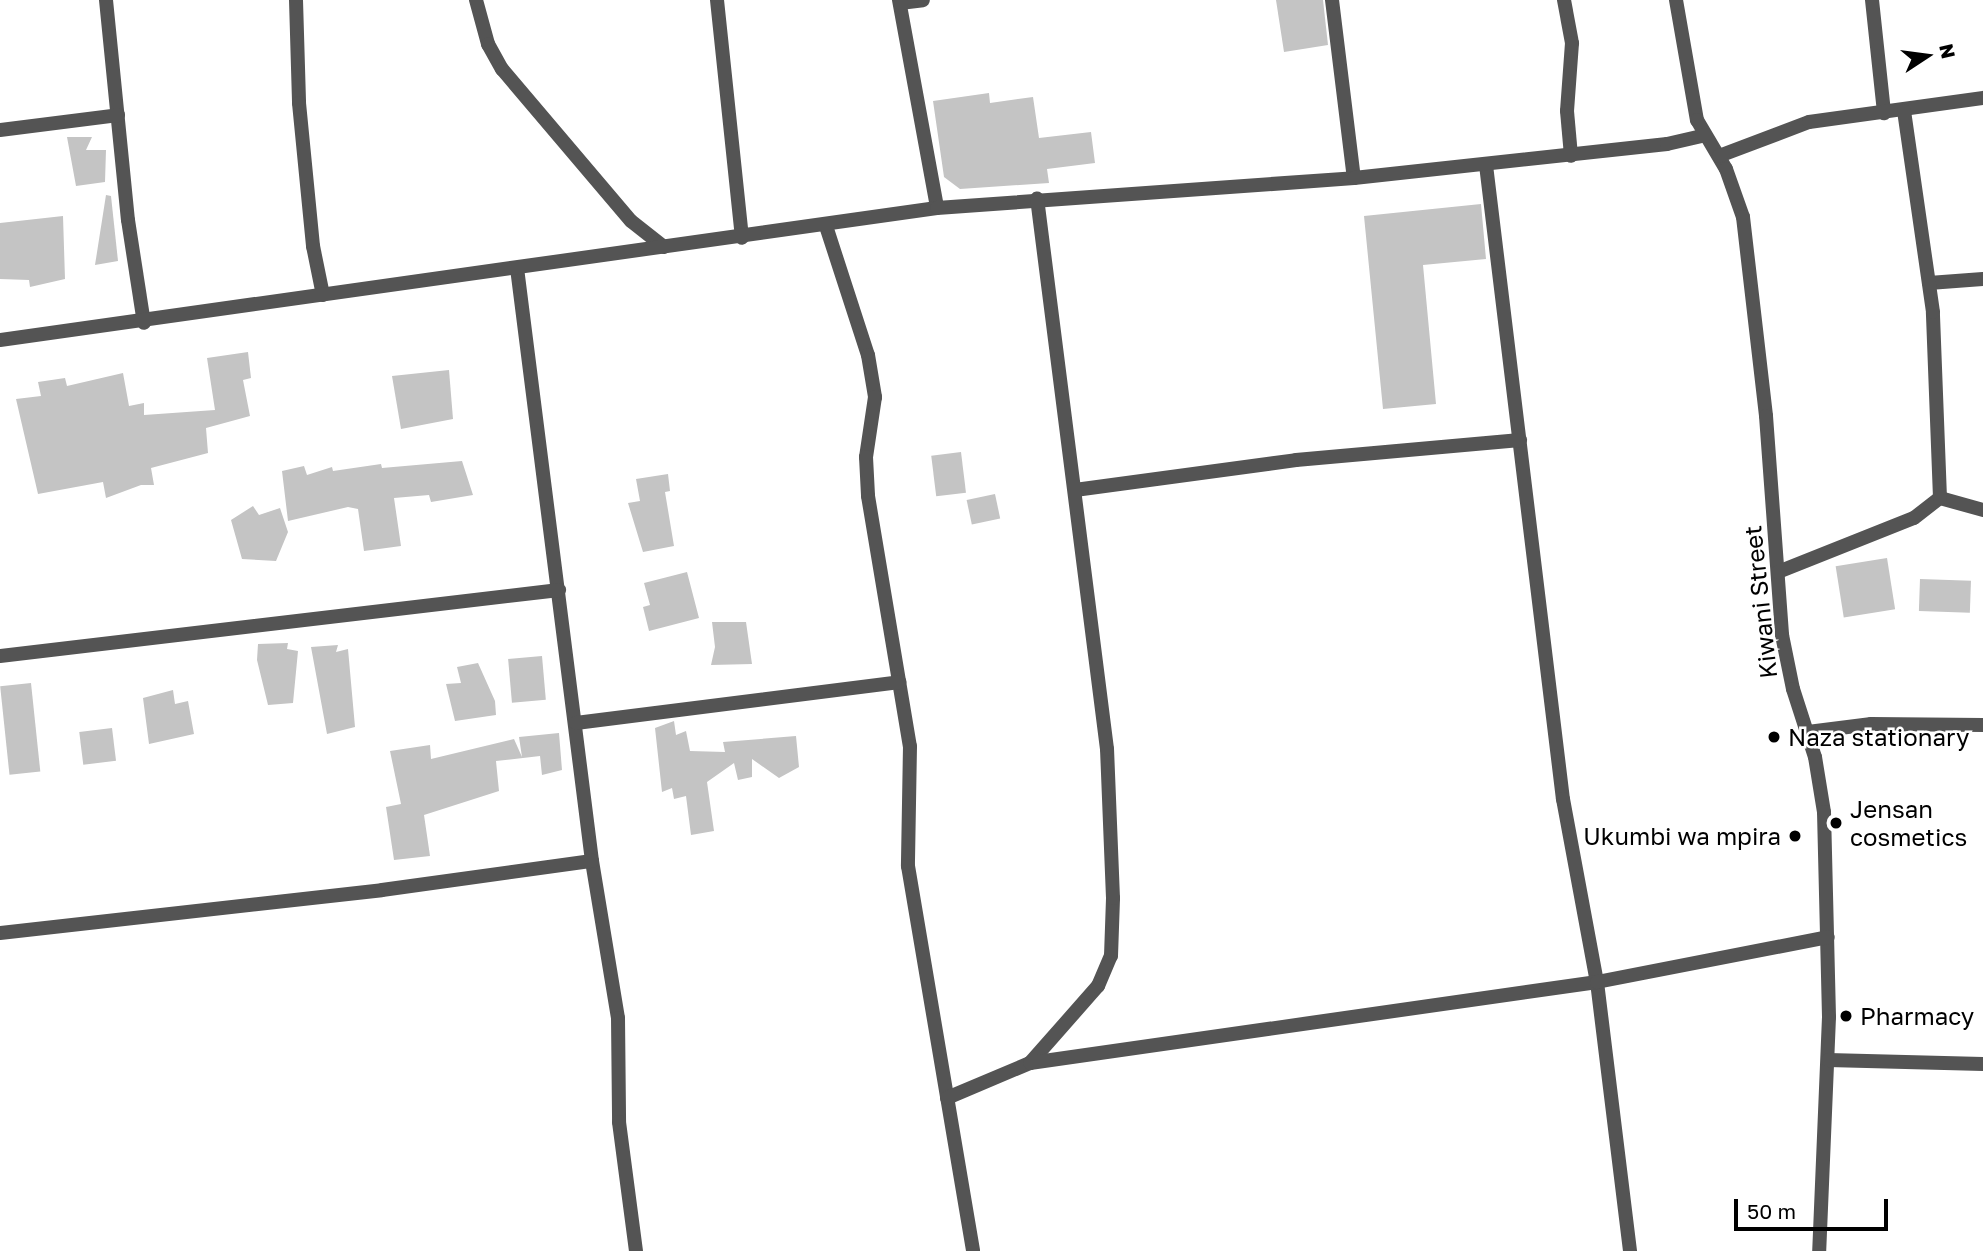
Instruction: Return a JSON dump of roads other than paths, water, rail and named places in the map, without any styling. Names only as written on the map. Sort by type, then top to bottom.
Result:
[{"type":"street","points":[[106,0],[144,323]]},
{"type":"street","points":[[296,0],[303,142],[323,295]]},
{"type":"street","points":[[476,0],[488,44],[502,69],[631,221],[664,247]]},
{"type":"street","points":[[717,0],[742,238]]},
{"type":"street","points":[[923,0],[900,2],[937,208]]},
{"type":"street","points":[[1332,0],[1354,178]]},
{"type":"street","points":[[1564,0],[1572,43],[1567,111],[1571,156]]},
{"type":"street","name":"Kiwani Street","points":[[1676,0],[1692,99],[1705,135],[1719,156],[1735,191],[1748,243],[1785,657],[1808,732],[1824,812],[1828,1060],[1819,1251]]},
{"type":"street","points":[[1872,0],[1884,113]]},
{"type":"street","points":[[1719,156],[1809,122],[1983,98]]},
{"type":"street","points":[[1904,111],[1929,283],[1940,498]]},
{"type":"street","points":[[0,130],[118,115]]},
{"type":"street","points":[[0,340],[144,323],[937,208],[1037,198],[1354,178],[1571,156],[1705,135]]},
{"type":"street","points":[[1486,165],[1563,799],[1597,982],[1630,1251]]},
{"type":"street","points":[[1030,1063],[1098,986],[1111,956],[1109,776],[1037,198]]},
{"type":"street","points":[[827,226],[868,355],[875,397],[866,457],[868,496],[910,746],[908,866],[973,1251]]},
{"type":"street","points":[[517,268],[592,861],[618,1018],[619,1122],[636,1251]]},
{"type":"street","points":[[1929,283],[1983,279]]},
{"type":"street","points":[[1075,490],[1296,460],[1520,440]]},
{"type":"street","points":[[1778,572],[1914,517],[1940,498]]},
{"type":"street","points":[[1940,498],[1983,510]]},
{"type":"street","points":[[0,656],[559,590]]},
{"type":"street","points":[[576,723],[899,681]]},
{"type":"street","points":[[1808,732],[1871,724],[1983,725]]},
{"type":"street","points":[[0,933],[382,890],[592,861]]},
{"type":"street","points":[[947,1098],[1030,1063],[1597,982],[1828,937]]},
{"type":"street","points":[[1828,1060],[1983,1063]]},
{"type":"place","name":"Naza stationary","points":[[1774,737]]},
{"type":"place","name":"Jensan cosmetics","points":[[1836,823]]},
{"type":"place","name":"Ukumbi wa mpira","points":[[1795,836]]},
{"type":"place","name":"Pharmacy","points":[[1846,1016]]}]
